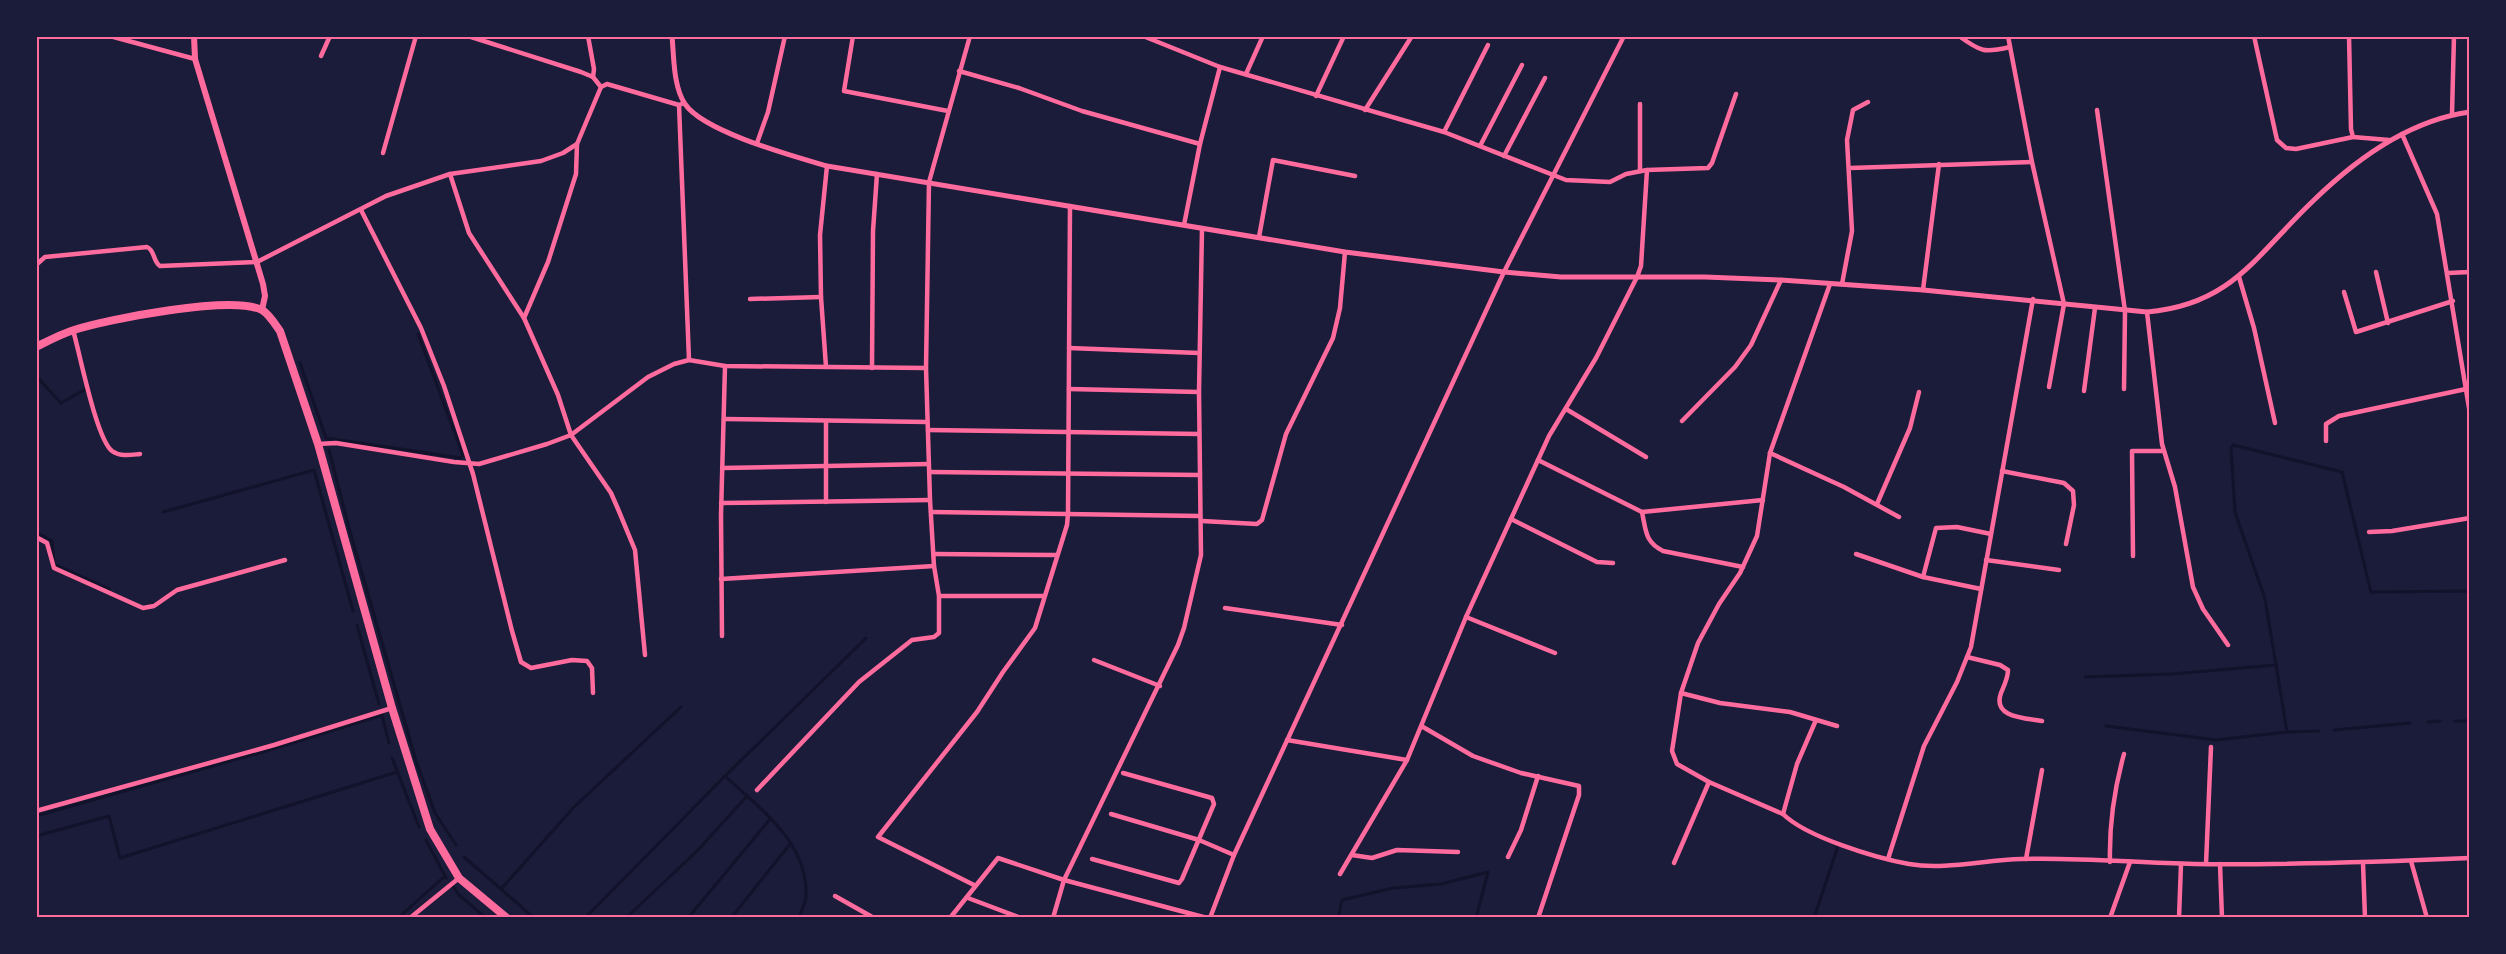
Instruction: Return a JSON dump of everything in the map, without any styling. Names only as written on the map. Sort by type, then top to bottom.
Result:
[{"type":"highway","points":[[36,347],[74,330],[185,309],[230,305],[262,310],[280,331],[318,444],[392,708],[430,829],[459,878],[507,918]]},
{"type":"main road","points":[[194,36],[195,59],[257,262],[265,296],[262,310]]},
{"type":"street","points":[[110,36],[195,59]]},
{"type":"street","points":[[321,56],[330,36]]},
{"type":"street","points":[[383,153],[416,36]]},
{"type":"street","points":[[468,36],[593,77],[601,87]]},
{"type":"street","points":[[588,36],[594,69],[593,77]]},
{"type":"street","points":[[672,36],[681,104],[689,360]]},
{"type":"street","points":[[757,143],[768,112],[785,36]]},
{"type":"street","points":[[853,36],[844,91],[948,111]]},
{"type":"street","points":[[757,790],[859,682],[912,640],[938,635],[939,596],[934,566],[927,422],[929,182],[970,36]]},
{"type":"street","points":[[1143,36],[1220,67],[1444,132],[1554,178],[1605,183],[1640,171],[1708,168],[1712,164],[1736,94]]},
{"type":"street","points":[[1162,44],[1166,36]]},
{"type":"street","points":[[1246,74],[1263,36]]},
{"type":"street","points":[[1316,96],[1344,36]]},
{"type":"street","points":[[1365,110],[1412,36]]},
{"type":"street","points":[[950,918],[968,898],[974,885],[998,858],[1064,880],[1209,918],[1234,855],[1504,272],[1554,178],[1623,36]]},
{"type":"street","points":[[1959,36],[1977,50],[1988,52],[2010,46]]},
{"type":"street","points":[[2008,36],[2032,162],[2064,304],[2049,387]]},
{"type":"street","points":[[2254,36],[2277,140],[2286,148],[2296,149],[2353,136],[2389,140]]},
{"type":"street","points":[[2349,36],[2350,129],[2353,136]]},
{"type":"street","points":[[2452,114],[2454,36]]},
{"type":"street","points":[[1444,132],[1488,45]]},
{"type":"street","points":[[1480,146],[1522,65]]},
{"type":"street","points":[[1184,225],[1200,144],[1220,67]]},
{"type":"street","points":[[959,71],[1019,88],[1082,111],[1200,144]]},
{"type":"street","points":[[1504,156],[1545,78]]},
{"type":"street","points":[[524,318],[548,262],[576,174],[577,144],[601,87],[607,84],[681,104],[697,116],[757,143],[827,166],[1345,252],[1561,277],[1705,277],[1781,280],[2033,299],[2095,308],[2147,312],[2169,310],[2193,303],[2217,292],[2239,277],[2314,200],[2389,140],[2452,114],[2470,112]]},
{"type":"street","points":[[1842,284],[1852,231],[1847,140],[1850,119],[1853,110],[1868,102]]},
{"type":"street","points":[[1640,104],[1640,171]]},
{"type":"street","points":[[2097,110],[2125,311],[2124,389]]},
{"type":"street","points":[[2402,134],[2434,203],[2448,273],[2470,414]]},
{"type":"street","points":[[36,265],[45,257],[147,246],[151,249],[156,264],[160,266],[257,262],[386,196],[450,174],[542,161],[563,153],[577,144]]},
{"type":"street","points":[[1259,237],[1272,160],[1355,176]]},
{"type":"street","points":[[1850,168],[2032,162]]},
{"type":"street","points":[[1923,290],[1939,164]]},
{"type":"street","points":[[826,367],[820,297],[820,235],[827,166]]},
{"type":"street","points":[[1340,874],[1407,760],[1423,727],[1466,617],[1538,460],[1596,358],[1637,277],[1641,266],[1647,170]]},
{"type":"street","points":[[450,174],[469,233],[524,318],[558,395],[571,435],[611,493],[635,550],[645,656]]},
{"type":"street","points":[[872,368],[873,231],[877,174]]},
{"type":"street","points":[[974,885],[878,837],[977,712],[1038,623],[1056,555],[1067,525],[1068,514],[1070,206]]},
{"type":"street","points":[[361,210],[421,328],[444,386],[470,464],[522,662],[531,668],[584,659],[590,663],[592,668],[593,693]]},
{"type":"street","points":[[1053,918],[1064,880],[1160,686],[1184,628],[1201,555],[1199,353],[1202,229]]},
{"type":"street","points":[[932,512],[1068,514],[1201,519],[1257,524],[1262,520],[1286,434],[1333,338],[1340,308],[1345,252]]},
{"type":"street","points":[[2376,272],[2388,323]]},
{"type":"street","points":[[2448,273],[2470,272]]},
{"type":"street","points":[[2239,277],[2254,328],[2275,423]]},
{"type":"street","points":[[1682,421],[1735,367],[1751,345],[1781,280]]},
{"type":"street","points":[[1830,284],[1770,453],[1756,536],[1743,567],[1698,643],[1682,693],[1672,751],[1677,764],[1708,782],[1783,814],[1791,822],[1837,843],[1911,864],[1952,865],[2026,859],[2181,864],[2363,863],[2470,858]]},
{"type":"street","points":[[2344,292],[2356,332],[2452,301]]},
{"type":"street","points":[[750,299],[820,297]]},
{"type":"street","points":[[1888,859],[1924,746],[1957,682],[1971,647],[2033,299]]},
{"type":"street","points":[[2084,391],[2095,308]]},
{"type":"street","points":[[2147,312],[2164,451],[2175,487],[2193,587],[2203,609],[2228,645]]},
{"type":"street","points":[[74,330],[92,402],[105,441],[111,450],[118,454],[140,454]]},
{"type":"street","points":[[1069,348],[1199,353]]},
{"type":"street","points":[[318,444],[336,443],[470,464],[495,461],[571,435],[648,377],[674,364],[689,360],[725,366],[926,368]]},
{"type":"street","points":[[722,636],[721,503],[725,366]]},
{"type":"street","points":[[1069,389],[1199,392]]},
{"type":"street","points":[[2326,441],[2326,424],[2339,416],[2466,389]]},
{"type":"street","points":[[1877,504],[1910,428],[1919,392]]},
{"type":"street","points":[[1566,409],[1646,457]]},
{"type":"street","points":[[724,419],[927,422]]},
{"type":"street","points":[[826,422],[826,502]]},
{"type":"street","points":[[928,430],[1067,430],[1199,434]]},
{"type":"street","points":[[2133,556],[2132,452],[2164,451]]},
{"type":"street","points":[[1770,453],[1877,504],[1899,517]]},
{"type":"street","points":[[1538,460],[1642,512],[1763,500]]},
{"type":"street","points":[[722,468],[930,464]]},
{"type":"street","points":[[2002,471],[2064,483],[2073,491],[2074,505],[2066,544]]},
{"type":"street","points":[[930,472],[1200,475]]},
{"type":"street","points":[[721,503],[930,500]]},
{"type":"street","points":[[1642,512],[1649,542],[1654,547],[1663,551],[1743,567]]},
{"type":"street","points":[[2369,532],[2392,531],[2470,518]]},
{"type":"street","points":[[1511,519],[1597,562],[1613,563]]},
{"type":"street","points":[[1923,577],[1936,528],[1958,527],[1991,534]]},
{"type":"street","points":[[36,537],[47,543],[54,568],[143,608],[154,606],[177,590],[285,560]]},
{"type":"street","points":[[934,554],[1056,555]]},
{"type":"street","points":[[1856,554],[1923,577],[1981,589]]},
{"type":"street","points":[[1986,560],[2059,570]]},
{"type":"street","points":[[721,579],[934,566]]},
{"type":"street","points":[[939,596],[1044,596]]},
{"type":"street","points":[[1225,608],[1342,625]]},
{"type":"street","points":[[1466,617],[1554,654]]},
{"type":"street","points":[[1967,657],[2000,665],[2008,670],[1999,699],[2000,707],[2004,712],[2042,721]]},
{"type":"street","points":[[1094,660],[1160,686]]},
{"type":"street","points":[[1682,693],[1720,703],[1790,712],[1837,726]]},
{"type":"street","points":[[36,811],[274,745],[392,708]]},
{"type":"street","points":[[1783,814],[1797,764],[1816,720]]},
{"type":"street","points":[[1423,727],[1473,756],[1521,773],[1579,786],[1579,795],[1538,918]]},
{"type":"street","points":[[1287,740],[1407,760]]},
{"type":"street","points":[[2206,864],[2211,747]]},
{"type":"street","points":[[2110,862],[2109,835],[2114,789],[2124,754]]},
{"type":"street","points":[[2026,859],[2042,770]]},
{"type":"street","points":[[1092,859],[1179,883],[1214,804],[1213,799],[1123,773]]},
{"type":"street","points":[[1508,857],[1521,830],[1538,776]]},
{"type":"street","points":[[1674,863],[1708,782]]},
{"type":"street","points":[[1111,814],[1199,840],[1234,855]]},
{"type":"street","points":[[1352,855],[1372,858],[1397,850],[1458,852]]},
{"type":"street","points":[[2411,861],[2427,918]]},
{"type":"street","points":[[2110,918],[2130,862]]},
{"type":"street","points":[[2363,863],[2366,918]]},
{"type":"street","points":[[2178,918],[2181,864]]},
{"type":"street","points":[[2220,864],[2222,918]]},
{"type":"street","points":[[410,918],[459,878]]},
{"type":"street","points":[[835,896],[874,918]]},
{"type":"street","points":[[968,898],[1021,918]]},
{"type":"waterway","points":[[300,363],[326,438],[461,458],[463,455],[418,334]]},
{"type":"waterway","points":[[36,376],[61,403],[86,389]]},
{"type":"waterway","points":[[2276,665],[2265,599],[2235,512],[2231,448],[2233,445],[2342,472],[2371,592],[2470,591]]},
{"type":"waterway","points":[[329,450],[416,761],[435,813],[456,845]]},
{"type":"waterway","points":[[163,512],[314,470],[353,611]]},
{"type":"waterway","points":[[36,532],[52,541],[54,564],[109,589]]},
{"type":"waterway","points":[[357,625],[379,704]]},
{"type":"waterway","points":[[725,776],[866,638]]},
{"type":"waterway","points":[[2085,677],[2172,674],[2276,665],[2287,732],[2319,731]]},
{"type":"waterway","points":[[534,918],[501,889],[574,807],[681,707]]},
{"type":"waterway","points":[[36,816],[273,749],[382,715],[389,743]]},
{"type":"waterway","points":[[2428,722],[2440,721]]},
{"type":"waterway","points":[[2455,721],[2470,721]]},
{"type":"waterway","points":[[2334,730],[2410,723]]},
{"type":"waterway","points":[[2106,726],[2216,740],[2287,732]]},
{"type":"waterway","points":[[392,758],[419,827]]},
{"type":"waterway","points":[[36,836],[109,816],[120,858],[397,772]]},
{"type":"waterway","points":[[585,918],[725,776],[767,814],[790,843],[799,859],[805,877],[806,896],[799,918]]},
{"type":"waterway","points":[[626,918],[698,850],[747,796]]},
{"type":"waterway","points":[[688,918],[771,818]]},
{"type":"waterway","points":[[426,840],[446,878]]},
{"type":"waterway","points":[[731,918],[790,844]]},
{"type":"waterway","points":[[1814,918],[1838,846]]},
{"type":"waterway","points":[[464,857],[501,889]]},
{"type":"waterway","points":[[1338,918],[1342,900],[1393,888],[1441,884],[1488,872],[1476,918]]},
{"type":"waterway","points":[[398,918],[445,876]]},
{"type":"waterway","points":[[452,885],[459,895],[486,918]]}]
